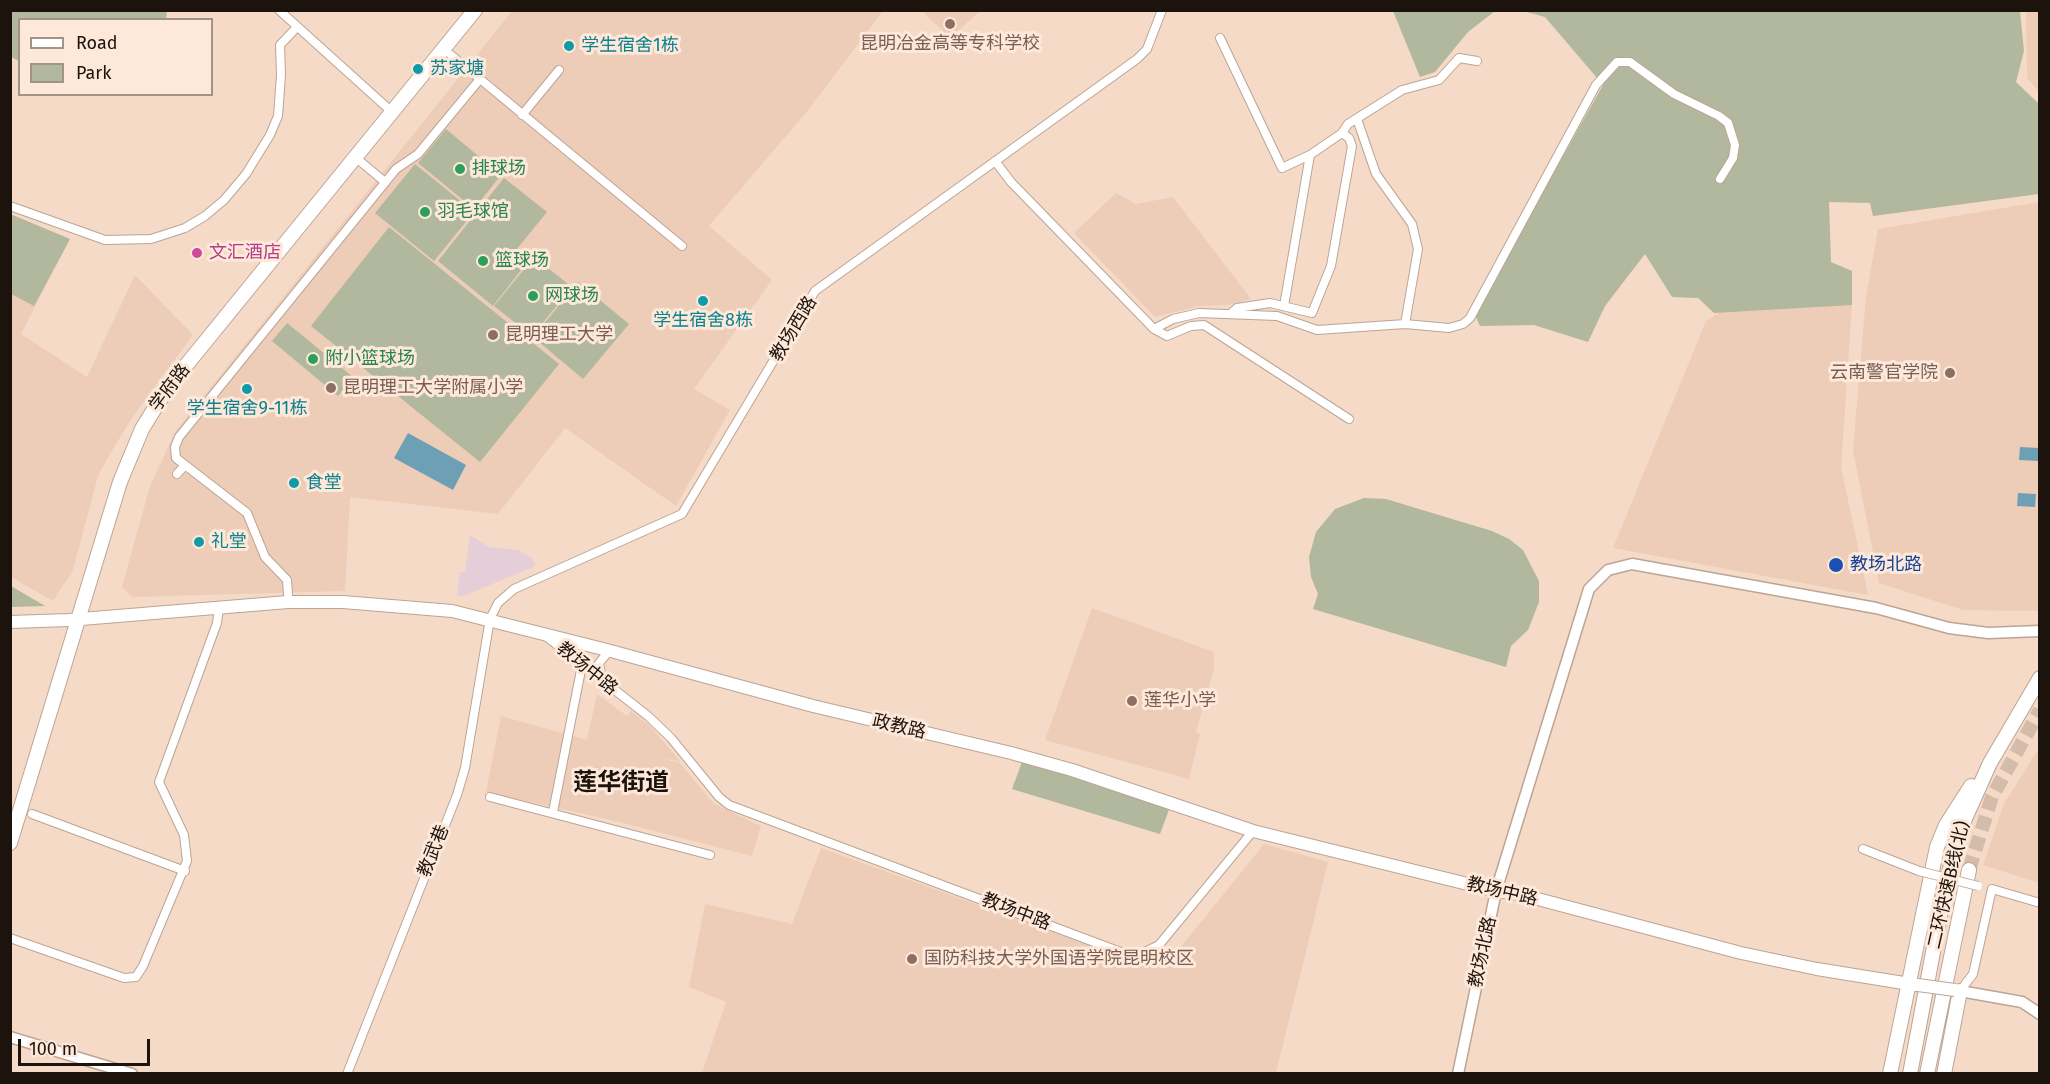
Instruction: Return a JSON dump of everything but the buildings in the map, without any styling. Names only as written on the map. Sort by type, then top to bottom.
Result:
[{"type":"main road","name":"学府路","points":[[10,843],[120,482],[132,449],[153,409],[475,10]]},
{"type":"main road","name":"教场中路","points":[[10,622],[288,602],[343,602],[452,611],[543,633]]},
{"type":"main road","name":"政教路","points":[[543,633],[813,706],[1062,767],[1253,831]]},
{"type":"main road","name":"二环快速B线(北)","points":[[1910,1074],[1954,849],[1976,790],[2040,678]]},
{"type":"main road","points":[[1890,1074],[1913,985],[1937,847],[1955,810],[2006,734]]},
{"type":"main road","name":"教场中路","points":[[1253,831],[1496,891],[1519,894],[1741,953],[1913,985],[1958,991]]},
{"type":"main road","points":[[1927,1074],[1969,870]]},
{"type":"main road","points":[[1944,1074],[1958,991]]},
{"type":"street","points":[[279,10],[392,112]]},
{"type":"street","name":"教场西路","points":[[490,619],[498,603],[514,589],[682,514],[815,291],[1137,59],[1147,50],[1162,10]]},
{"type":"street","points":[[10,206],[105,240],[151,239],[185,228],[205,216],[224,200],[246,174],[270,135],[279,108],[280,45],[297,27]]},
{"type":"street","points":[[1220,38],[1282,168],[1310,155],[1342,133],[1348,124],[1402,90],[1439,80],[1459,58],[1477,61]]},
{"type":"street","points":[[451,55],[682,246]]},
{"type":"street","points":[[1154,329],[1173,319],[1199,313],[1277,316],[1317,330],[1406,324],[1449,328],[1463,324],[1470,318],[1596,85],[1617,62],[1630,62],[1674,94],[1719,116],[1728,123],[1735,145],[1733,158],[1720,179]]},
{"type":"street","points":[[522,114],[559,70]]},
{"type":"street","points":[[288,594],[282,572],[265,557],[247,513],[176,458],[175,447],[179,437],[385,182],[396,169],[418,154],[480,79]]},
{"type":"street","points":[[1357,119],[1376,174],[1412,224],[1418,249],[1406,324]]},
{"type":"street","points":[[1230,314],[1237,308],[1254,303],[1284,306],[1312,313],[1331,266],[1353,146],[1342,133]]},
{"type":"street","points":[[1284,306],[1310,155]]},
{"type":"street","points":[[356,157],[385,182]]},
{"type":"street","points":[[995,161],[1011,182],[1154,329],[1167,336],[1191,326],[1204,325],[1349,419]]},
{"type":"street","points":[[177,474],[185,465]]},
{"type":"street","name":"教场北路","points":[[1458,1074],[1496,891],[1589,589],[1608,570],[1632,564],[1876,608],[1959,630],[1988,633],[2040,631]]},
{"type":"street","points":[[10,938],[123,978],[136,976],[143,966],[185,871],[187,861],[184,835],[159,782],[217,623],[219,608]]},
{"type":"street","name":"教武巷","points":[[347,1074],[457,795],[465,768],[490,619]]},
{"type":"street","name":"教场中路","points":[[543,633],[648,716],[671,738],[719,798],[729,805],[1134,957],[1160,945],[1253,831]]},
{"type":"street","points":[[602,681],[599,663],[610,650]]},
{"type":"street","points":[[553,812],[582,665]]},
{"type":"street","points":[[490,797],[710,855]]},
{"type":"street","points":[[32,814],[185,871]]},
{"type":"street","points":[[1863,849],[1919,871],[2040,903]]},
{"type":"street","points":[[1958,991],[1973,974],[1992,889]]},
{"type":"street","points":[[1958,991],[2022,1002],[2040,1014]]},
{"type":"street","points":[[10,1037],[132,1074]]},
{"type":"shaded area","name":"昆明理工大学","points":[[512,11],[883,11],[805,114],[709,226],[772,280],[694,389],[730,410],[676,506],[565,428],[498,514],[350,497],[345,591],[132,597],[122,587],[150,486],[175,432]]},
{"type":"shaded area","name":"昆明冶金高等专科学校","points":[[922,11],[980,11],[950,38]]},
{"type":"shaded area","points":[[2026,11],[2039,11],[2039,92],[2027,78]]},
{"type":"shaded area","points":[[1116,193],[1136,204],[1173,197],[1251,299],[1228,305],[1200,306],[1155,317],[1074,233]]},
{"type":"shaded area","name":"云南警官学院","points":[[2039,202],[2039,611],[1963,610],[1879,583],[1853,450],[1866,297],[1878,229]]},
{"type":"shaded area","points":[[11,214],[70,239],[21,334],[87,377],[135,275],[193,335],[133,416],[98,476],[73,570],[53,601],[11,577]]},
{"type":"shaded area","points":[[1763,284],[1852,305],[1841,467],[1868,595],[1613,548],[1706,321]]},
{"type":"shaded area","points":[[470,535],[489,547],[518,550],[532,558],[536,566],[463,596],[457,596],[460,572],[465,572]]},
{"type":"shaded area","name":"莲华小学","points":[[1092,608],[1214,652],[1214,669],[1196,732],[1200,734],[1189,779],[1045,740]]},
{"type":"shaded area","points":[[597,694],[627,716],[631,711],[650,726],[681,762],[649,755],[680,763],[714,804],[761,826],[752,856],[619,822],[486,792],[501,716],[587,740]]},
{"type":"shaded area","points":[[2039,748],[2039,883],[1983,865],[2004,804]]},
{"type":"shaded area","name":"国防科技大学外国语学院昆明校区","points":[[1264,844],[1328,862],[1276,1073],[702,1073],[726,1002],[689,987],[705,904],[792,924],[821,848],[1133,961],[1152,964],[1160,954],[1172,958]]},
{"type":"green space","points":[[11,10],[167,11],[166,18],[18,18],[18,60],[11,57]]},
{"type":"green space","points":[[1393,11],[1495,11],[1468,32],[1435,72],[1420,77]]},
{"type":"green space","points":[[1523,11],[2020,11],[2024,51],[2016,82],[2039,104],[2039,194],[1873,216],[1870,203],[1829,202],[1831,262],[1852,271],[1852,305],[1714,313],[1698,298],[1672,297],[1645,254],[1605,306],[1588,342],[1534,325],[1480,326],[1476,317],[1497,274],[1603,85],[1545,17]]},
{"type":"green space","name":"排球场","points":[[446,129],[501,175],[474,209],[418,163]]},
{"type":"green space","name":"羽毛球馆","points":[[415,164],[474,212],[434,261],[375,213]]},
{"type":"green space","name":"篮球场","points":[[504,178],[547,212],[516,250],[529,260],[493,306],[438,261]]},
{"type":"green space","points":[[10,214],[70,239],[34,306],[11,294]]},
{"type":"green space","points":[[389,227],[559,364],[480,462],[311,326]]},
{"type":"green space","name":"网球场","points":[[534,257],[572,287],[532,336],[494,306]]},
{"type":"green space","points":[[578,282],[629,324],[583,379],[533,337]]},
{"type":"green space","name":"附小篮球场","points":[[287,323],[353,377],[338,396],[272,341]]},
{"type":"green space","points":[[1364,498],[1386,499],[1492,531],[1509,539],[1523,550],[1539,581],[1539,602],[1528,630],[1511,646],[1506,667],[1313,609],[1318,594],[1311,577],[1309,557],[1316,532],[1335,509]]},
{"type":"green space","points":[[11,586],[45,606],[11,607]]},
{"type":"green space","points":[[1022,762],[1055,769],[1170,807],[1160,834],[1012,789]]},
{"type":"water","points":[[408,433],[466,465],[453,490],[394,458]]},
{"type":"water","points":[[2020,447],[2039,448],[2038,461],[2019,460]]},
{"type":"water","points":[[2018,493],[2036,494],[2035,507],[2017,506]]},
{"type":"tunnel","points":[[1969,870],[1992,797],[2040,710]]},
{"type":"place","name":"昆明冶金高等专科学校","points":[[950,24]]},
{"type":"place","name":"学生宿舍1栋","points":[[569,46]]},
{"type":"place","name":"苏家塘","points":[[418,69]]},
{"type":"place","name":"排球场","points":[[460,169]]},
{"type":"place","name":"羽毛球馆","points":[[425,212]]},
{"type":"place","name":"文汇酒店","points":[[197,253]]},
{"type":"place","name":"篮球场","points":[[483,261]]},
{"type":"place","name":"网球场","points":[[533,296]]},
{"type":"place","name":"学生宿舍8栋","points":[[703,301]]},
{"type":"place","name":"昆明理工大学","points":[[493,335]]},
{"type":"place","name":"附小篮球场","points":[[313,359]]},
{"type":"place","name":"云南警官学院","points":[[1950,373]]},
{"type":"place","name":"昆明理工大学附属小学","points":[[331,388]]},
{"type":"place","name":"学生宿舍9-11栋","points":[[247,389]]},
{"type":"place","name":"食堂","points":[[294,483]]},
{"type":"place","name":"礼堂","points":[[199,542]]},
{"type":"place","name":"教场北路","points":[[1836,565]]},
{"type":"place","name":"莲华小学","points":[[1132,701]]},
{"type":"place","name":"国防科技大学外国语学院昆明校区","points":[[912,959]]},
{"type":"district","name":"莲华街道","points":[[621,783]]}]
